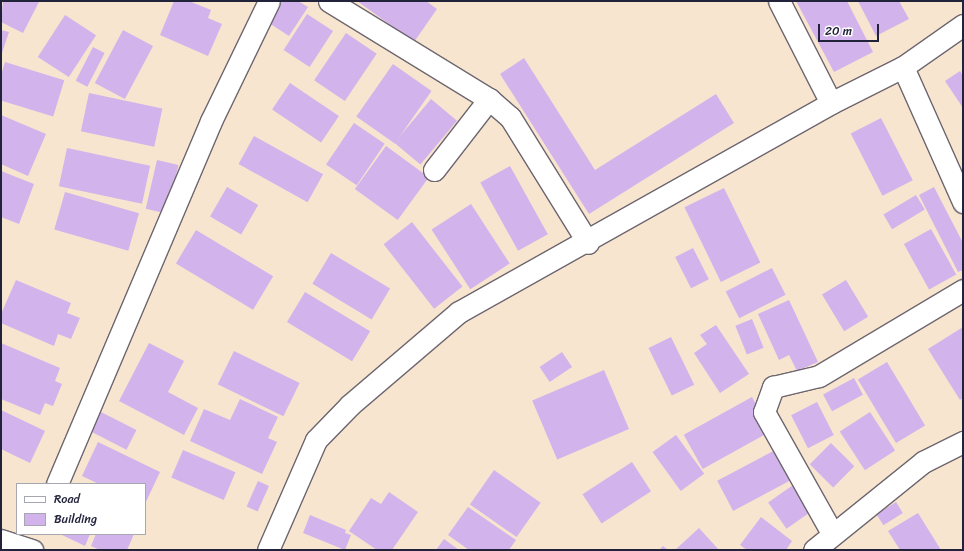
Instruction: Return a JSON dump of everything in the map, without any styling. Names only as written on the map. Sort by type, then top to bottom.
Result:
[{"type":"street","points":[[57,483],[211,121],[269,1]]},
{"type":"street","points":[[329,1],[489,99],[510,117],[588,243]]},
{"type":"street","points":[[779,1],[831,103]]},
{"type":"street","points":[[268,550],[316,440],[350,405],[459,312],[588,243],[831,103],[903,67],[963,25]]},
{"type":"street","points":[[903,67],[963,202]]},
{"type":"street","points":[[434,170],[489,99]]},
{"type":"street","points":[[832,533],[764,412],[773,387],[818,376],[963,290]]},
{"type":"street","points":[[814,550],[832,533],[923,462],[963,442]]},
{"type":"street","points":[[1,540],[32,544]]},
{"type":"building","points":[[3,1],[39,2],[23,33],[1,22]]},
{"type":"building","points":[[174,1],[189,1],[211,10],[208,18],[222,24],[208,56],[160,35]]},
{"type":"building","points":[[283,1],[298,1],[308,7],[289,36],[269,23]]},
{"type":"building","points":[[357,1],[426,1],[437,9],[414,42]]},
{"type":"building","points":[[796,1],[847,1],[873,52],[834,72]]},
{"type":"building","points":[[858,1],[899,1],[909,19],[876,36]]},
{"type":"building","points":[[307,14],[333,31],[310,67],[284,50]]},
{"type":"building","points":[[65,15],[96,35],[69,77],[38,57]]},
{"type":"building","points":[[1,30],[9,32],[1,56]]},
{"type":"building","points":[[123,30],[153,46],[125,99],[95,83]]},
{"type":"building","points":[[346,33],[377,54],[345,101],[314,80]]},
{"type":"building","points":[[93,47],[105,53],[87,87],[76,81]]},
{"type":"building","points":[[524,58],[595,170],[716,94],[734,123],[589,214],[500,74]]},
{"type":"building","points":[[5,62],[64,80],[53,116],[1,101],[1,75]]},
{"type":"building","points":[[393,64],[432,91],[395,143],[356,116]]},
{"type":"building","points":[[960,71],[963,76],[963,108],[945,81]]},
{"type":"building","points":[[290,83],[339,116],[321,143],[272,110]]},
{"type":"building","points":[[89,93],[162,109],[154,147],[81,131]]},
{"type":"building","points":[[431,99],[457,121],[420,165],[394,143]]},
{"type":"building","points":[[1,115],[46,134],[28,176],[1,164]]},
{"type":"building","points":[[881,118],[913,180],[882,196],[851,133]]},
{"type":"building","points":[[354,123],[385,144],[357,185],[326,164]]},
{"type":"building","points":[[254,136],[323,174],[308,202],[238,164]]},
{"type":"building","points":[[386,146],[429,177],[398,220],[355,189]]},
{"type":"building","points":[[67,148],[150,166],[142,204],[59,186]]},
{"type":"building","points":[[157,160],[178,165],[167,214],[146,209]]},
{"type":"building","points":[[510,166],[548,234],[518,251],[480,182]]},
{"type":"building","points":[[1,171],[34,184],[19,224],[1,217]]},
{"type":"building","points":[[227,187],[258,205],[241,234],[210,216]]},
{"type":"building","points":[[934,187],[963,243],[963,270],[958,272],[919,195]]},
{"type":"building","points":[[724,188],[760,263],[721,282],[684,207]]},
{"type":"building","points":[[65,192],[139,213],[128,251],[54,229]]},
{"type":"building","points":[[916,195],[925,210],[892,229],[883,215]]},
{"type":"building","points":[[471,204],[510,264],[470,289],[432,230]]},
{"type":"building","points":[[412,222],[462,287],[434,309],[384,244]]},
{"type":"building","points":[[931,229],[956,274],[929,290],[904,244]]},
{"type":"building","points":[[196,230],[273,276],[253,310],[176,263]]},
{"type":"building","points":[[693,248],[709,279],[691,288],[675,257]]},
{"type":"building","points":[[331,253],[390,289],[372,319],[312,284]]},
{"type":"building","points":[[772,268],[786,295],[739,318],[726,292]]},
{"type":"building","points":[[16,280],[71,303],[67,313],[80,318],[71,339],[58,334],[54,346],[1,323],[1,314]]},
{"type":"building","points":[[846,280],[868,317],[844,331],[822,294]]},
{"type":"building","points":[[305,292],[370,331],[352,361],[287,322]]},
{"type":"building","points":[[789,300],[818,362],[797,371],[789,355],[779,360],[758,314]]},
{"type":"building","points":[[752,319],[764,348],[747,354],[735,326]]},
{"type":"building","points":[[716,325],[749,374],[720,393],[694,353],[707,344],[700,335]]},
{"type":"building","points":[[963,327],[963,398],[960,400],[928,349]]},
{"type":"building","points":[[671,337],[694,385],[672,396],[649,348]]},
{"type":"building","points":[[1,343],[60,368],[55,381],[62,384],[53,406],[45,403],[40,415],[1,399]]},
{"type":"building","points":[[149,343],[184,361],[168,392],[198,408],[184,435],[119,401]]},
{"type":"building","points":[[234,351],[300,383],[283,416],[218,384]]},
{"type":"building","points":[[562,352],[572,367],[550,382],[540,367]]},
{"type":"building","points":[[887,362],[925,425],[896,443],[858,380]]},
{"type":"building","points":[[604,370],[629,429],[557,459],[532,400]]},
{"type":"building","points":[[854,378],[863,395],[832,411],[823,394]]},
{"type":"building","points":[[752,397],[771,431],[703,469],[684,435]]},
{"type":"building","points":[[240,399],[278,417],[268,438],[277,442],[262,474],[190,441],[204,409],[230,420]]},
{"type":"building","points":[[817,402],[834,435],[808,448],[791,415]]},
{"type":"building","points":[[1,410],[45,431],[30,463],[1,449]]},
{"type":"building","points":[[99,411],[136,430],[126,450],[89,431]]},
{"type":"building","points":[[870,412],[895,451],[865,470],[840,432]]},
{"type":"building","points":[[676,435],[704,474],[681,491],[653,452]]},
{"type":"building","points":[[98,442],[160,472],[146,502],[146,483],[97,483],[82,476]]},
{"type":"building","points":[[831,443],[854,466],[833,488],[810,464]]},
{"type":"building","points":[[779,448],[795,478],[733,511],[717,481]]},
{"type":"building","points":[[183,450],[235,472],[224,500],[171,478]]},
{"type":"building","points":[[632,462],[651,491],[602,523],[583,494]]},
{"type":"building","points":[[494,470],[541,503],[517,537],[470,504]]},
{"type":"building","points":[[258,481],[269,486],[258,511],[247,507]]},
{"type":"building","points":[[796,483],[814,509],[787,529],[768,503]]},
{"type":"building","points":[[389,492],[418,512],[392,550],[377,550],[349,531],[371,498],[381,504]]},
{"type":"building","points":[[896,502],[903,513],[883,525],[876,514]]},
{"type":"building","points":[[468,507],[516,540],[509,550],[469,550],[448,535]]},
{"type":"building","points":[[918,513],[941,550],[900,550],[888,531]]},
{"type":"building","points":[[310,515],[346,530],[345,533],[351,535],[345,550],[303,533]]},
{"type":"building","points":[[761,517],[792,541],[786,550],[747,550],[740,545]]},
{"type":"building","points":[[699,528],[719,550],[675,550]]},
{"type":"building","points":[[62,535],[90,535],[85,546]]},
{"type":"building","points":[[96,535],[134,535],[127,550],[100,550],[91,546]]},
{"type":"building","points":[[444,539],[459,550],[436,550]]},
{"type":"building","points":[[663,546],[668,550],[659,550]]}]
